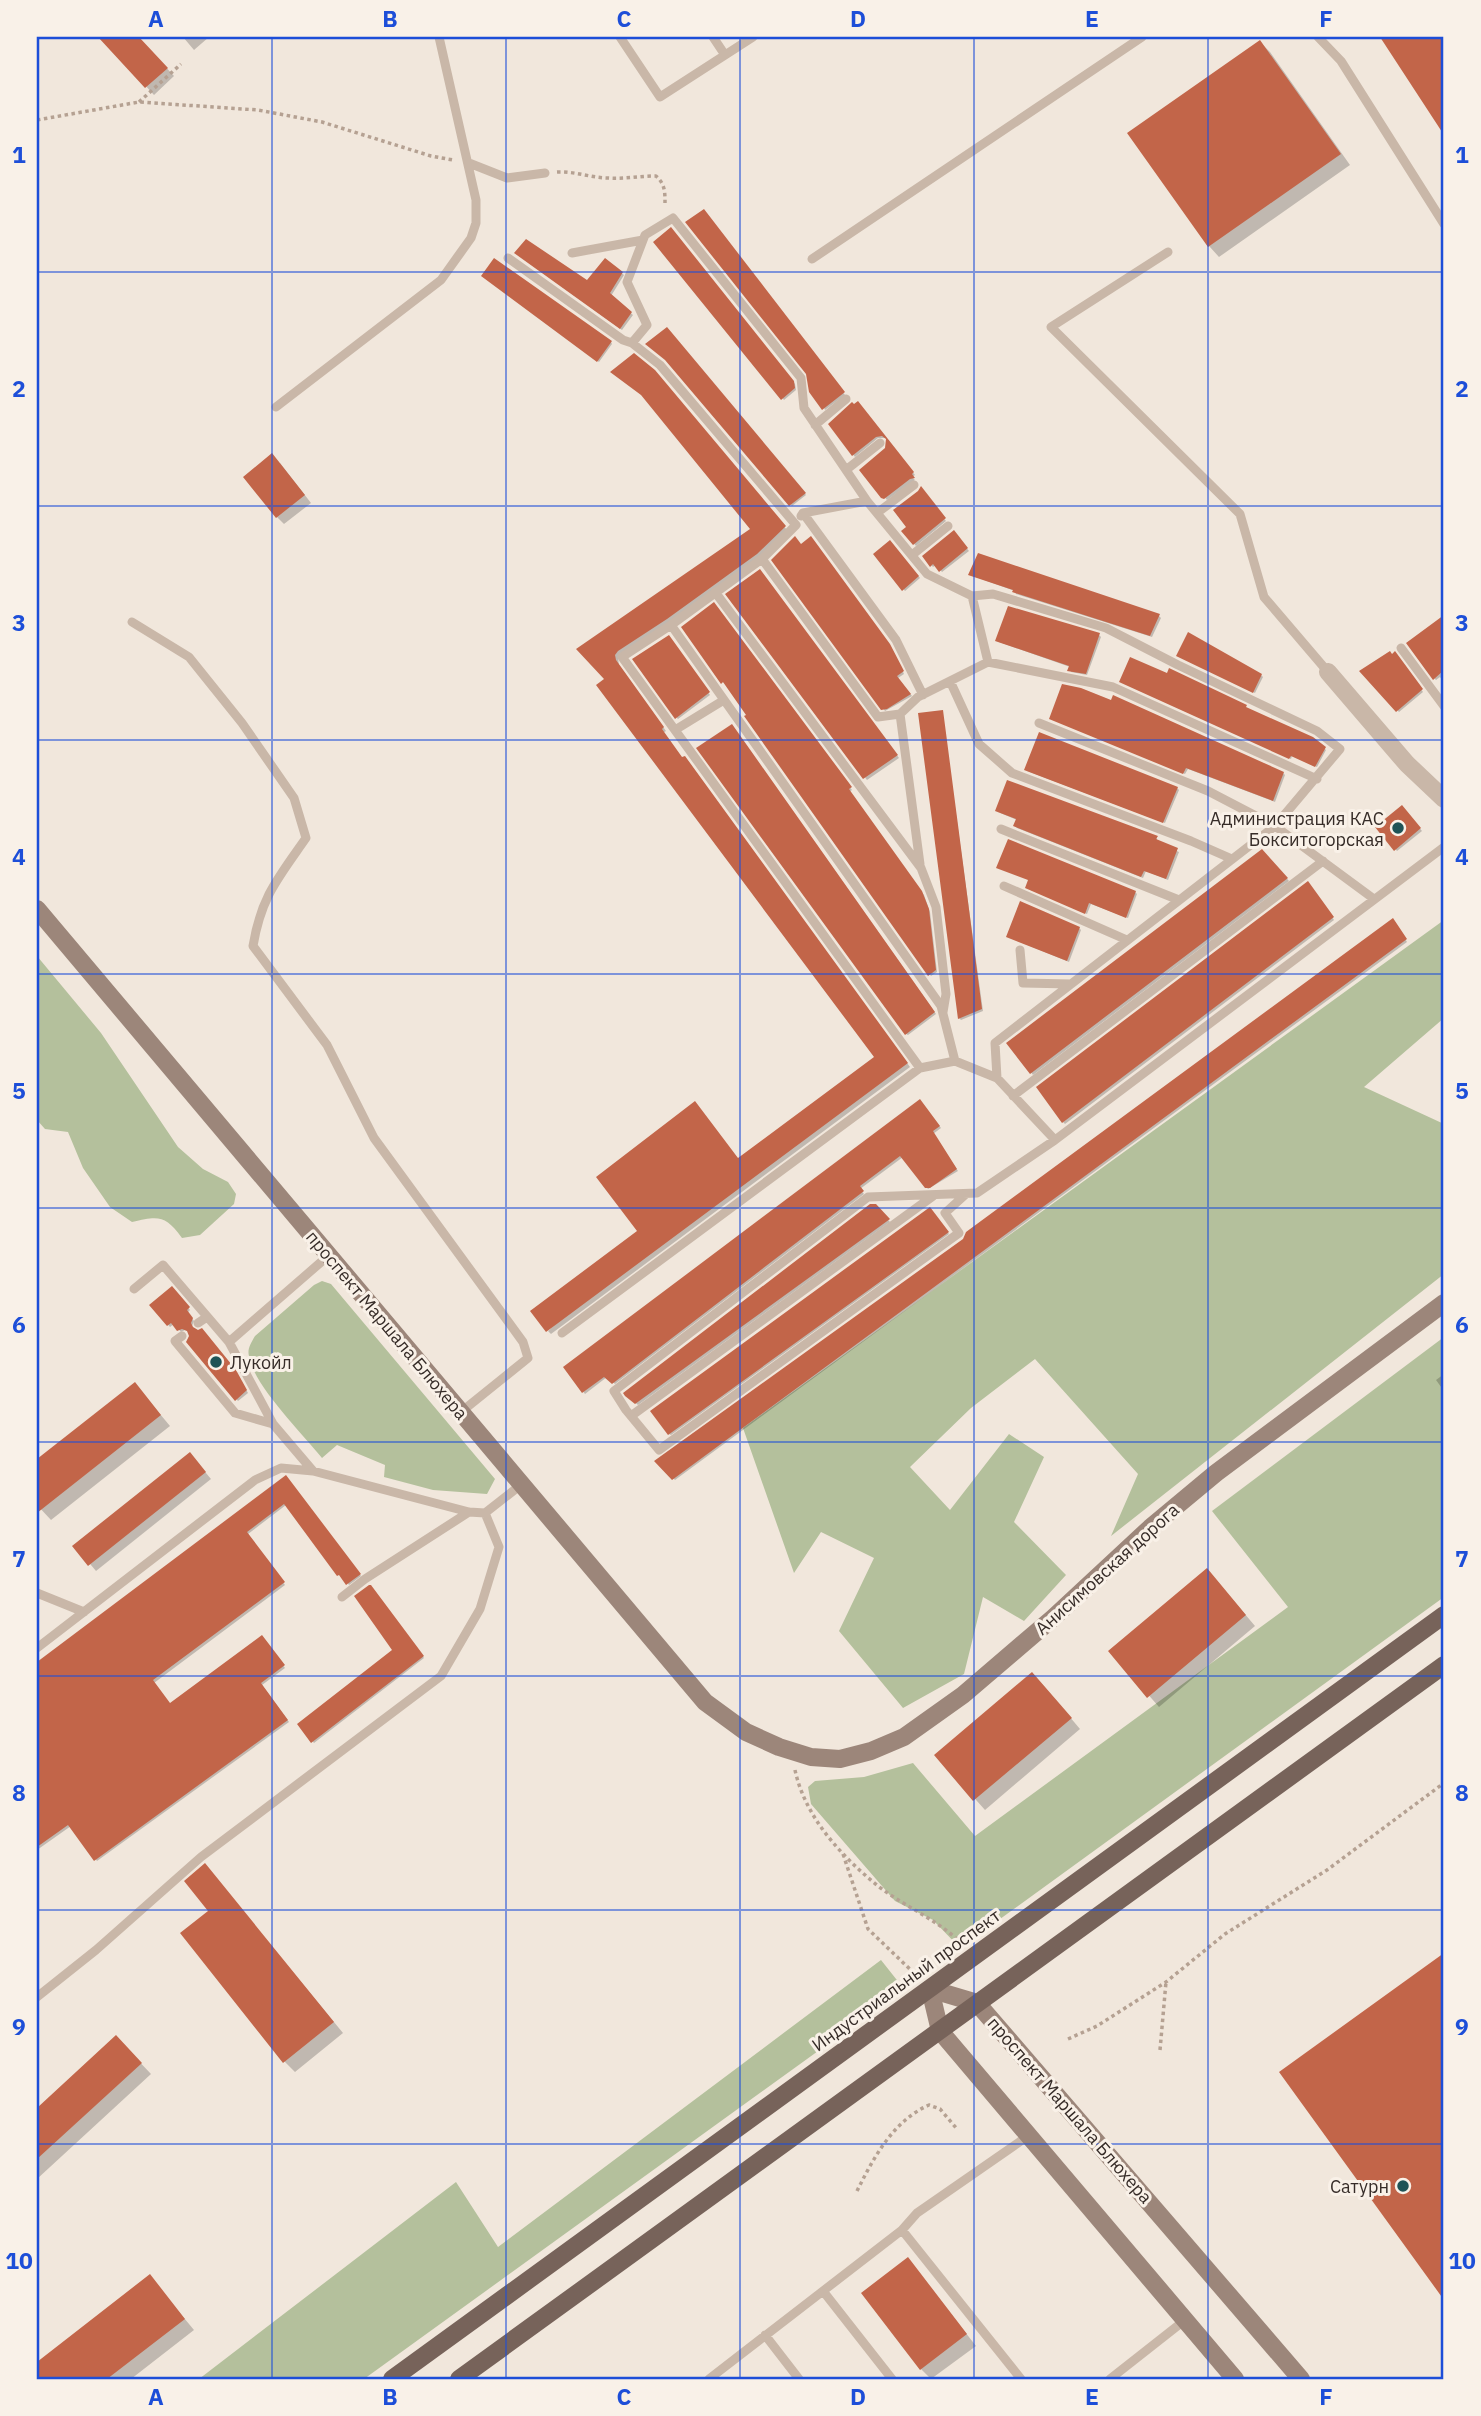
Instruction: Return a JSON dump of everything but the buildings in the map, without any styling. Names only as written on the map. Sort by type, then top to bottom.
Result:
[{"type":"main road","name":"Индустриальный проспект","points":[[392,2379],[1444,1615]]},
{"type":"main road","points":[[459,2379],[1444,1665]]},
{"type":"street","points":[[1328,671],[1407,764],[1444,799]]},
{"type":"street","name":"проспект Маршала Блюхера","points":[[37,909],[705,1702],[746,1732]]},
{"type":"street","name":"Анисимовская дорога","points":[[746,1732],[790,1751],[811,1757],[840,1759],[871,1751],[904,1737],[963,1695],[1053,1618],[1150,1528],[1216,1473],[1444,1303]]},
{"type":"street","points":[[930,1989],[940,2031],[1235,2379]]},
{"type":"street","name":"проспект Маршала Блюхера","points":[[930,1989],[977,2003],[1301,2379]]},
{"type":"lane","points":[[276,407],[441,280],[471,238],[476,223],[476,200],[439,37]]},
{"type":"lane","points":[[620,37],[660,97],[753,37]]},
{"type":"lane","points":[[713,37],[725,55]]},
{"type":"lane","points":[[812,259],[1142,37]]},
{"type":"lane","points":[[1318,37],[1341,61],[1444,224]]},
{"type":"lane","points":[[469,163],[507,178],[545,173]]},
{"type":"lane","points":[[632,343],[647,325],[627,282],[645,235],[673,218],[801,379],[804,408],[867,500],[927,574],[971,596],[992,594],[1106,628],[1317,731],[1340,749],[1275,826],[995,1043],[997,1078]]},
{"type":"lane","points":[[572,253],[643,240]]},
{"type":"lane","points":[[1168,253],[1051,327],[1240,514],[1264,597],[1328,671]]},
{"type":"lane","points":[[508,258],[660,365],[796,525]]},
{"type":"lane","points":[[815,425],[846,399]]},
{"type":"lane","points":[[846,470],[880,443]]},
{"type":"lane","points":[[877,513],[914,485]]},
{"type":"lane","points":[[867,500],[803,513],[796,525],[762,559],[622,657],[920,1068]]},
{"type":"lane","points":[[803,513],[896,640],[923,695]]},
{"type":"lane","points":[[912,555],[948,526]]},
{"type":"lane","points":[[762,559],[877,717],[900,714],[923,695],[988,662],[1113,687],[1317,779]]},
{"type":"lane","points":[[716,592],[920,866]]},
{"type":"lane","points":[[971,596],[988,662]]},
{"type":"lane","points":[[132,622],[189,657],[242,723],[294,798],[306,838],[269,891],[257,919],[253,946],[327,1045],[374,1138],[523,1342],[528,1358],[460,1412]]},
{"type":"lane","points":[[671,625],[942,1006],[955,1061]]},
{"type":"lane","points":[[1401,648],[1444,706]]},
{"type":"lane","points":[[950,681],[979,744],[1012,773],[1232,859]]},
{"type":"lane","points":[[675,730],[724,700]]},
{"type":"lane","points":[[900,714],[920,866],[936,907],[946,994],[943,1012]]},
{"type":"lane","points":[[1039,723],[1208,791],[1275,826],[1374,900]]},
{"type":"lane","points":[[1001,829],[1179,900]]},
{"type":"lane","points":[[966,1194],[945,1213],[959,1233],[659,1450],[614,1391],[868,1197],[977,1193],[1055,1140],[1444,847]]},
{"type":"lane","points":[[1013,1096],[1323,861]]},
{"type":"lane","points":[[1004,886],[1127,940]]},
{"type":"lane","points":[[1020,950],[1023,984],[1070,985]]},
{"type":"lane","points":[[562,1333],[920,1068],[955,1061],[997,1078],[1055,1140]]},
{"type":"lane","points":[[631,1416],[934,1195]]},
{"type":"lane","points":[[229,1342],[328,1256]]},
{"type":"lane","points":[[134,1289],[163,1265],[229,1342],[273,1424],[313,1471]]},
{"type":"lane","points":[[198,1323],[206,1317]]},
{"type":"lane","points":[[182,1336],[176,1341],[235,1413],[273,1424]]},
{"type":"lane","points":[[37,1648],[255,1480],[281,1468],[313,1471],[469,1512],[485,1513],[522,1484]]},
{"type":"lane","points":[[342,1597],[365,1579],[469,1512]]},
{"type":"lane","points":[[37,1997],[96,1950],[201,1857],[441,1676],[480,1609],[499,1547],[485,1513]]},
{"type":"lane","points":[[37,1593],[84,1612]]},
{"type":"lane","points":[[709,2379],[902,2230],[917,2213],[1028,2136]]},
{"type":"lane","points":[[902,2230],[1021,2379]]},
{"type":"lane","points":[[823,2291],[892,2379]]},
{"type":"lane","points":[[1110,2379],[1185,2320]]},
{"type":"lane","points":[[765,2335],[799,2379]]},
{"type":"path","points":[[139,102],[181,64]]},
{"type":"path","points":[[37,120],[139,102],[258,110],[322,122],[431,156],[469,163]]},
{"type":"path","points":[[545,173],[572,171],[592,177],[613,178],[656,176],[665,188],[665,203]]},
{"type":"path","points":[[790,1751],[803,1797],[823,1831],[879,1887],[947,1929],[975,1956]]},
{"type":"path","points":[[1068,2039],[1097,2026],[1166,1982],[1225,1934],[1328,1870],[1444,1783]]},
{"type":"path","points":[[842,1852],[868,1929],[930,1989]]},
{"type":"path","points":[[1160,2050],[1166,1982]]},
{"type":"path","points":[[857,2191],[871,2162],[898,2126],[913,2112],[929,2105],[940,2109],[957,2129]]},
{"type":"green space","points":[[1444,920],[1444,1018],[1364,1087],[1444,1124],[1444,1274],[1111,1536],[1138,1474],[1035,1359],[971,1408],[910,1467],[950,1510],[1009,1434],[1044,1457],[1014,1522],[1066,1575],[1024,1621],[983,1597],[964,1674],[903,1708],[839,1631],[874,1558],[821,1532],[794,1573],[743,1428]]},
{"type":"green space","points":[[37,956],[101,1033],[178,1147],[203,1169],[228,1182],[236,1194],[234,1204],[200,1235],[182,1238],[166,1221],[155,1218],[132,1222],[110,1207],[83,1168],[68,1132],[45,1129],[37,1120]]},
{"type":"green space","points":[[322,1281],[331,1284],[495,1479],[487,1494],[433,1490],[384,1477],[385,1465],[337,1445],[322,1458],[269,1395],[253,1368],[249,1348],[255,1336]]},
{"type":"green space","points":[[1444,1337],[1444,1597],[960,1948],[933,1920],[895,1901],[811,1804],[808,1787],[815,1781],[864,1777],[913,1763],[975,1836],[1288,1607],[1212,1511]]},
{"type":"green space","points":[[881,1960],[904,1989],[364,2379],[199,2379],[456,2182],[498,2247]]},
{"type":"place","name":"Администрация КАС Бокситогорская","points":[[1398,828]]},
{"type":"place","name":"Лукойл","points":[[216,1362]]},
{"type":"place","name":"Сатурн","points":[[1403,2186]]}]
